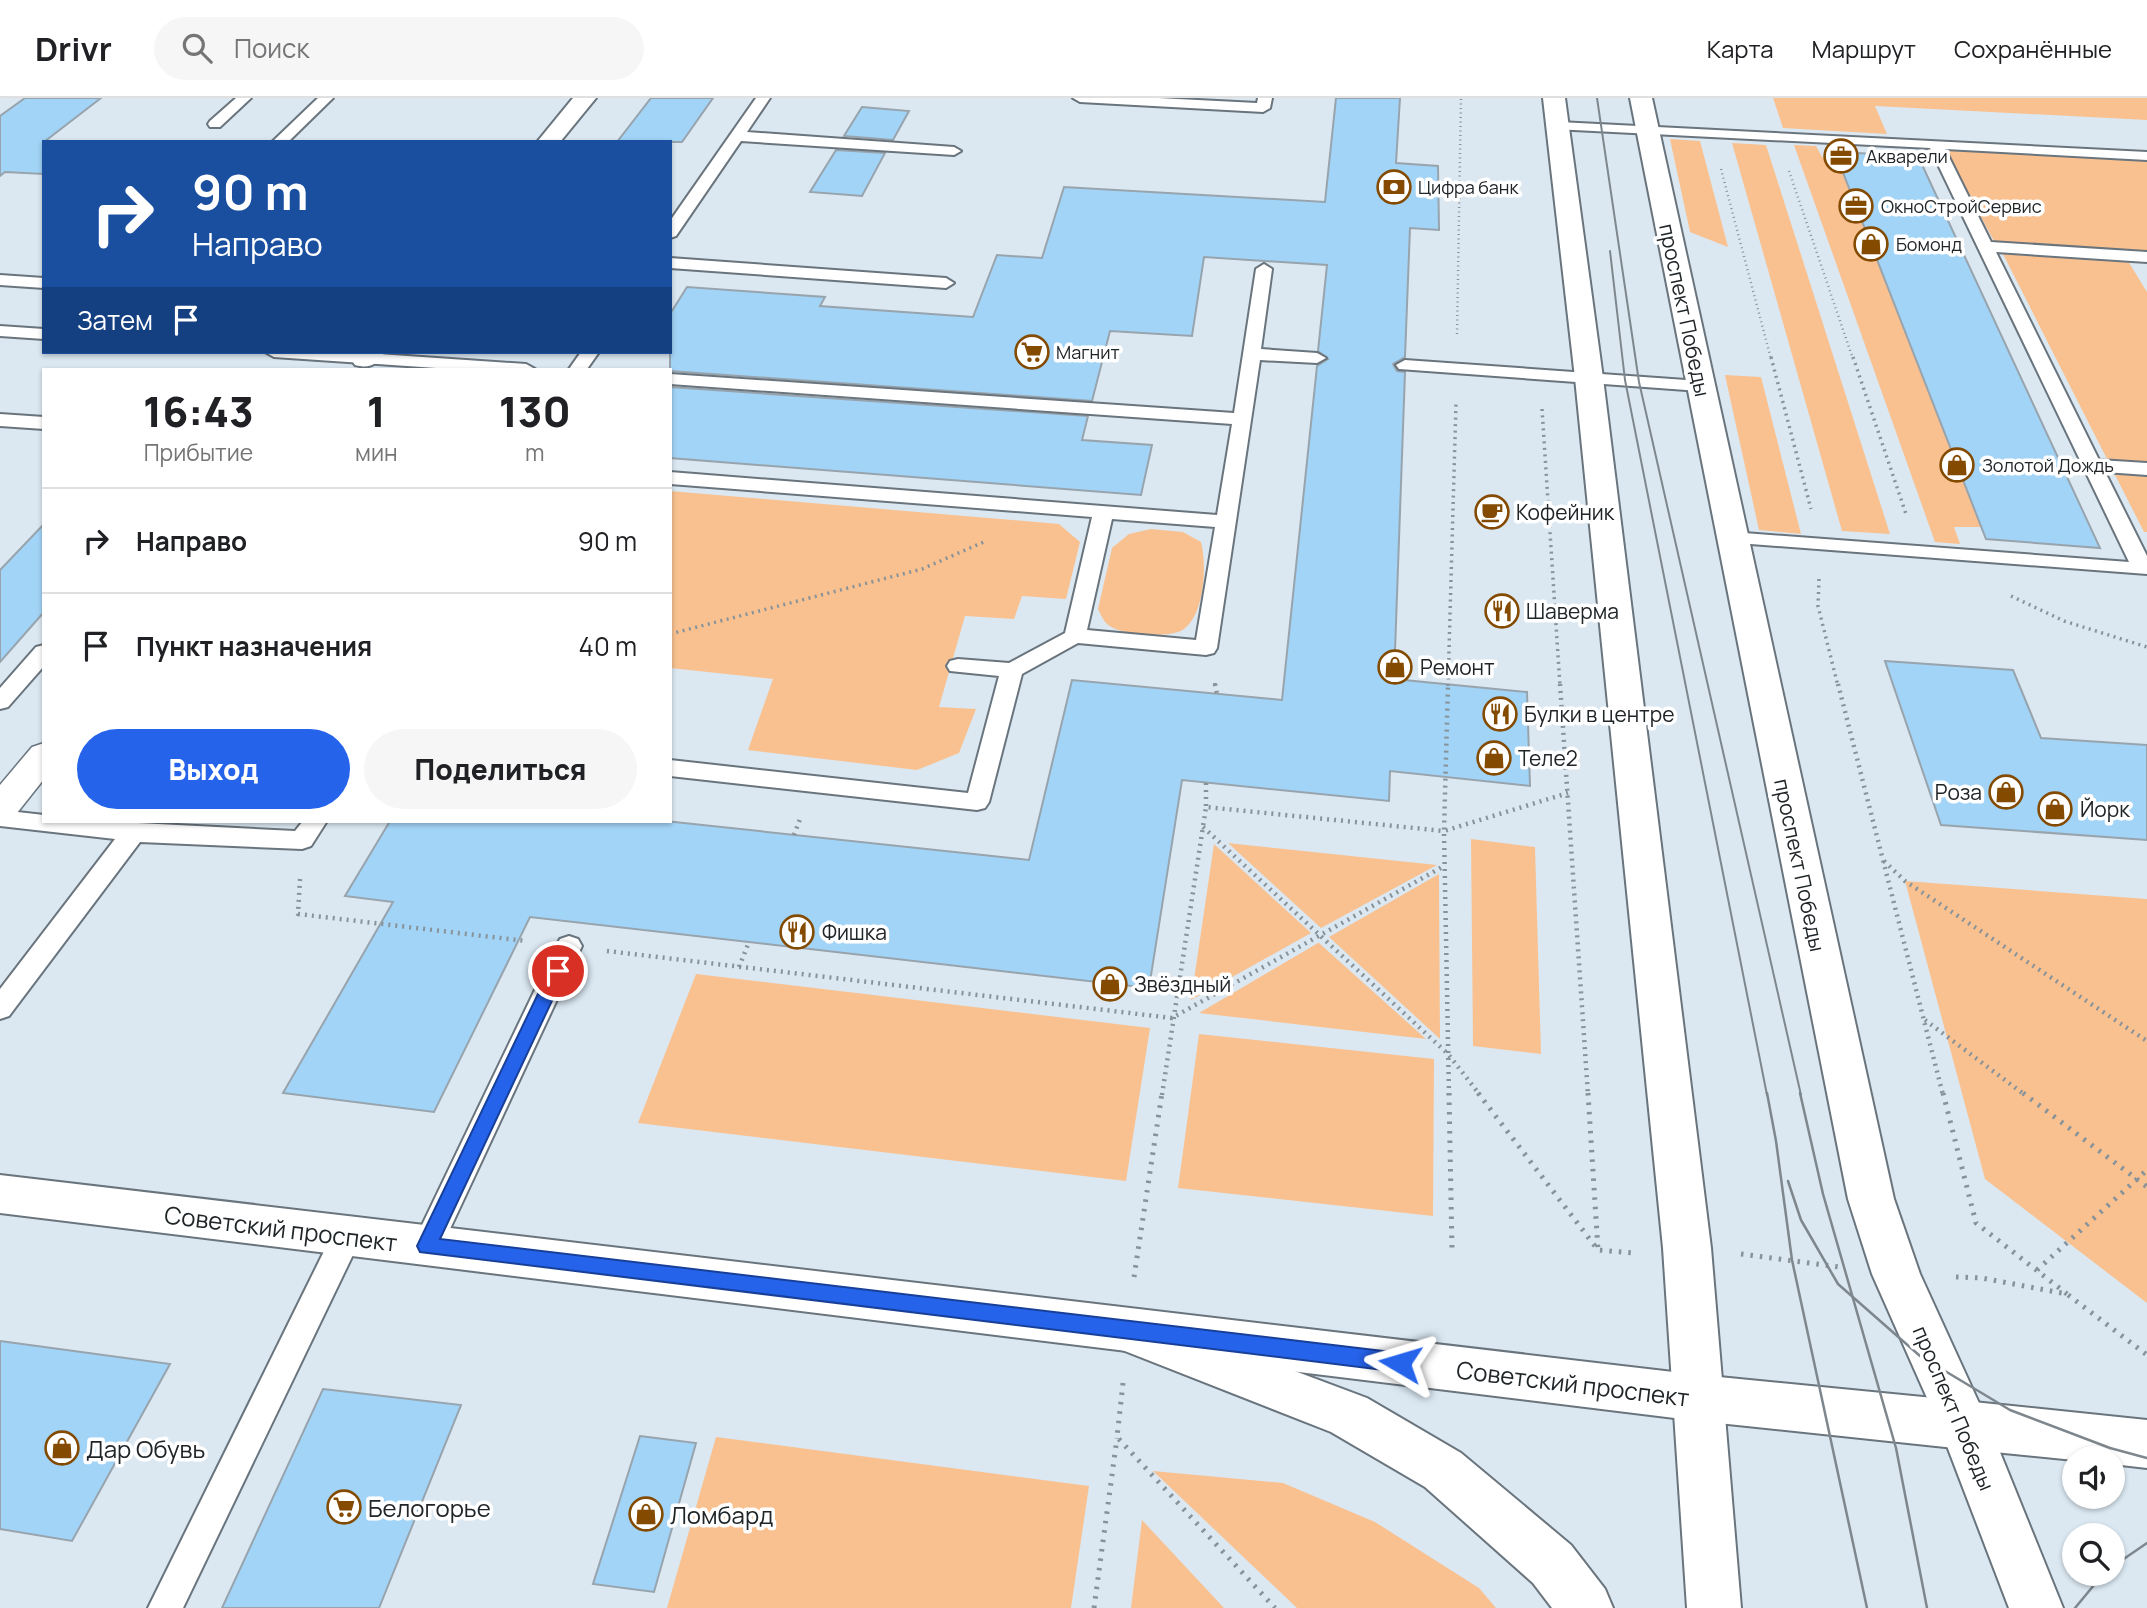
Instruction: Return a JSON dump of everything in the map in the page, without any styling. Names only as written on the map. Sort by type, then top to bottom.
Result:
[{"type":"main road","points":[[550,140],[584,98]]},
{"type":"main road","points":[[1557,112],[1681,1195],[1714,1608]]},
{"type":"main road","name":"проспект Победы","points":[[1645,113],[1731,538],[1871,1199],[1896,1274],[1964,1425],[2036,1608]]},
{"type":"main road","name":"Советский проспект","points":[[0,1194],[1699,1398],[2147,1444]]},
{"type":"main road","points":[[1129,1331],[1349,1415],[1443,1470],[1552,1564],[1586,1608]]},
{"type":"street","points":[[0,809],[42,757]]},
{"type":"lane","points":[[215,124],[244,98]]},
{"type":"lane","points":[[281,140],[326,98]]},
{"type":"lane","points":[[672,230],[763,98]]},
{"type":"lane","points":[[1080,98],[1263,108],[1265,98]]},
{"type":"lane","points":[[1557,112],[1645,113],[1712,132],[2147,156]]},
{"type":"lane","points":[[736,136],[954,151]]},
{"type":"lane","points":[[1731,538],[2143,569],[2138,543],[2092,465],[1935,144]]},
{"type":"lane","points":[[1986,247],[2147,257]]},
{"type":"lane","points":[[672,263],[946,283]]},
{"type":"lane","points":[[958,666],[1012,670],[1075,636],[1206,648],[1264,269]]},
{"type":"lane","points":[[1,280],[42,283]]},
{"type":"lane","points":[[0,331],[42,334]]},
{"type":"lane","points":[[291,354],[359,362],[502,368]]},
{"type":"lane","points":[[1252,354],[1317,358]]},
{"type":"lane","points":[[1405,365],[1700,386]]},
{"type":"lane","points":[[672,379],[1242,419]]},
{"type":"lane","points":[[0,420],[42,424]]},
{"type":"lane","points":[[2092,465],[2147,469]]},
{"type":"lane","points":[[672,478],[1225,522]]},
{"type":"lane","points":[[1075,636],[1103,513]]},
{"type":"lane","points":[[0,702],[42,654]]},
{"type":"lane","points":[[672,768],[977,802],[1012,670]]},
{"type":"lane","points":[[0,818],[42,823]]},
{"type":"lane","points":[[44,823],[132,833],[309,830]]},
{"type":"lane","points":[[0,1009],[132,833]]},
{"type":"lane","points":[[427,1246],[569,946]]},
{"type":"lane","points":[[165,1608],[347,1236]]},
{"type":"path","points":[[1452,1251],[1444,831],[1457,370],[1461,98]]},
{"type":"path","points":[[1712,132],[1820,545],[1818,606],[1976,1223],[2067,1294]]},
{"type":"path","points":[[1776,136],[1919,552]]},
{"type":"path","points":[[1203,828],[1448,1054],[1598,1250],[1540,374]]},
{"type":"path","points":[[672,633],[922,569],[992,538]]},
{"type":"path","points":[[2003,592],[2064,621],[2147,648]]},
{"type":"path","points":[[1094,1608],[1172,1018],[1206,807],[1206,783]]},
{"type":"path","points":[[1206,807],[1444,831],[1568,793]]},
{"type":"path","points":[[309,830],[298,914],[1172,1018],[1444,866]]},
{"type":"path","points":[[1883,861],[1905,881],[2147,1041]]},
{"type":"path","points":[[739,967],[749,942]]},
{"type":"path","points":[[1924,1019],[2147,1187]]},
{"type":"path","points":[[2037,1270],[2147,1170]]},
{"type":"path","points":[[1117,1437],[1275,1608]]},
{"type":"shaded area","points":[[1773,98],[2147,98],[2147,120],[1875,106],[1887,134],[1783,128]]},
{"type":"shaded area","points":[[1670,139],[1700,141],[1728,247],[1690,232]]},
{"type":"shaded area","points":[[1732,143],[1766,145],[1890,534],[1842,531]]},
{"type":"shaded area","points":[[1794,145],[1816,146],[1822,157],[1838,159],[1981,527],[1954,527],[1960,544],[1935,542]]},
{"type":"shaded area","points":[[1944,148],[2147,160],[2147,252],[1995,243]]},
{"type":"shaded area","points":[[2003,254],[2128,261],[2147,292],[2147,532],[2144,532]]},
{"type":"shaded area","points":[[1725,375],[1761,377],[1801,534],[1759,530]]},
{"type":"shaded area","points":[[672,491],[1059,524],[1080,542],[1066,599],[1022,596],[1014,619],[965,616],[939,707],[976,709],[959,753],[917,770],[748,750],[773,679],[672,668]]},
{"type":"shaded area","points":[[1151,529],[1183,532],[1201,542],[1203,551],[1203,588],[1196,612],[1184,629],[1168,634],[1144,635],[1121,631],[1106,623],[1098,609],[1112,548],[1129,534]]},
{"type":"shaded area","points":[[1471,839],[1535,847],[1541,1054],[1473,1046]]},
{"type":"shaded area","points":[[1228,843],[1437,865],[1321,928]]},
{"type":"shaded area","points":[[1214,844],[1311,933],[1191,1000]]},
{"type":"shaded area","points":[[1439,874],[1440,1039],[1329,937]]},
{"type":"shaded area","points":[[1905,881],[2147,899],[2147,1303],[1985,1179]]},
{"type":"shaded area","points":[[1319,943],[1426,1039],[1199,1013]]},
{"type":"shaded area","points":[[696,974],[1150,1028],[1126,1181],[638,1123]]},
{"type":"shaded area","points":[[1199,1034],[1434,1059],[1433,1216],[1178,1188]]},
{"type":"shaded area","points":[[716,1437],[1089,1486],[1071,1608],[667,1608]]},
{"type":"shaded area","points":[[1153,1471],[1283,1483],[1375,1522],[1479,1588],[1496,1608],[1297,1608]]},
{"type":"shaded area","points":[[1142,1520],[1224,1608],[1131,1608]]},
{"type":"building","points":[[25,98],[101,98],[47,140],[42,140],[42,174],[5,172],[0,176],[0,116]]},
{"type":"building","points":[[651,98],[713,98],[682,142],[619,140]]},
{"type":"building","points":[[1336,98],[1400,98],[1396,163],[1438,166],[1439,230],[1410,228],[1405,357],[1393,364],[1397,371],[1405,372],[1394,679],[1527,692],[1530,786],[1390,771],[1389,801],[1182,780],[1149,988],[530,917],[434,1112],[283,1093],[393,902],[345,896],[389,823],[672,822],[1029,860],[1072,680],[1282,700],[1317,366],[1328,359],[1318,351],[1327,265],[1204,257],[1192,336],[1110,331],[1092,401],[672,371],[672,311],[687,287],[825,297],[820,306],[973,317],[997,255],[1042,258],[1064,187],[1325,202]]},
{"type":"building","points":[[862,107],[909,111],[893,140],[844,136]]},
{"type":"building","points":[[836,150],[885,153],[862,196],[810,192]]},
{"type":"building","points":[[1835,152],[1918,156],[2100,548],[1986,539]]},
{"type":"building","points":[[672,387],[1088,416],[1082,440],[1152,445],[1141,495],[672,458]]},
{"type":"building","points":[[42,526],[42,614],[0,662],[0,570]]},
{"type":"building","points":[[1885,661],[2013,670],[2041,738],[2147,745],[2147,840],[1941,825]]},
{"type":"building","name":"Дар Обувь","points":[[0,1341],[170,1364],[72,1541],[0,1529]]},
{"type":"building","name":"Белогорье","points":[[323,1389],[461,1405],[379,1608],[222,1608]]},
{"type":"building","name":"Ломбард","points":[[640,1436],[696,1443],[654,1592],[593,1584]]},
{"type":"tram line","points":[[1597,98],[1639,382],[1801,1095]]},
{"type":"tram line","points":[[1610,251],[1625,380],[1767,1095]]},
{"type":"tram line","points":[[1767,1093],[1792,1260],[1867,1608]]},
{"type":"tram line","points":[[1800,1093],[1823,1194],[1853,1297]]},
{"type":"tram line","points":[[1788,1181],[1801,1220],[1838,1284],[1853,1297]]},
{"type":"tram line","points":[[1853,1297],[1920,1356],[2010,1410],[2110,1448],[2147,1458]]},
{"type":"tram line","points":[[1853,1297],[1896,1448],[1927,1608]]},
{"type":"tram line","points":[[2125,1558],[2147,1543]]},
{"type":"tram line","points":[[2075,1608],[2093,1586]]},
{"type":"place","name":"Акварели","points":[[1841,156]]},
{"type":"place","name":"Цифра банк","points":[[1394,187]]},
{"type":"place","name":"ОкноСтройСервис","points":[[1856,206]]},
{"type":"place","name":"Бомонд","points":[[1871,244]]},
{"type":"place","name":"Магнит","points":[[1032,352]]},
{"type":"place","name":"Золотой Дождь","points":[[1957,465]]},
{"type":"place","name":"Кофейник","points":[[1492,512]]},
{"type":"place","name":"Шаверма","points":[[1502,611]]},
{"type":"place","name":"Ремонт","points":[[1395,667]]},
{"type":"place","name":"Булки в центре","points":[[1500,714]]},
{"type":"place","name":"Теле2","points":[[1494,758]]},
{"type":"place","name":"Роза","points":[[2006,792]]},
{"type":"place","name":"Йорк","points":[[2055,809]]},
{"type":"place","name":"Фишка","points":[[797,932]]},
{"type":"place","name":"Звёздный","points":[[1110,984]]},
{"type":"place","name":"Дар Обувь","points":[[62,1448]]},
{"type":"place","name":"Белогорье","points":[[344,1507]]},
{"type":"place","name":"Ломбард","points":[[646,1514]]},
{"type":"route","points":[[558,971],[427,1246],[1400,1363]]}]
